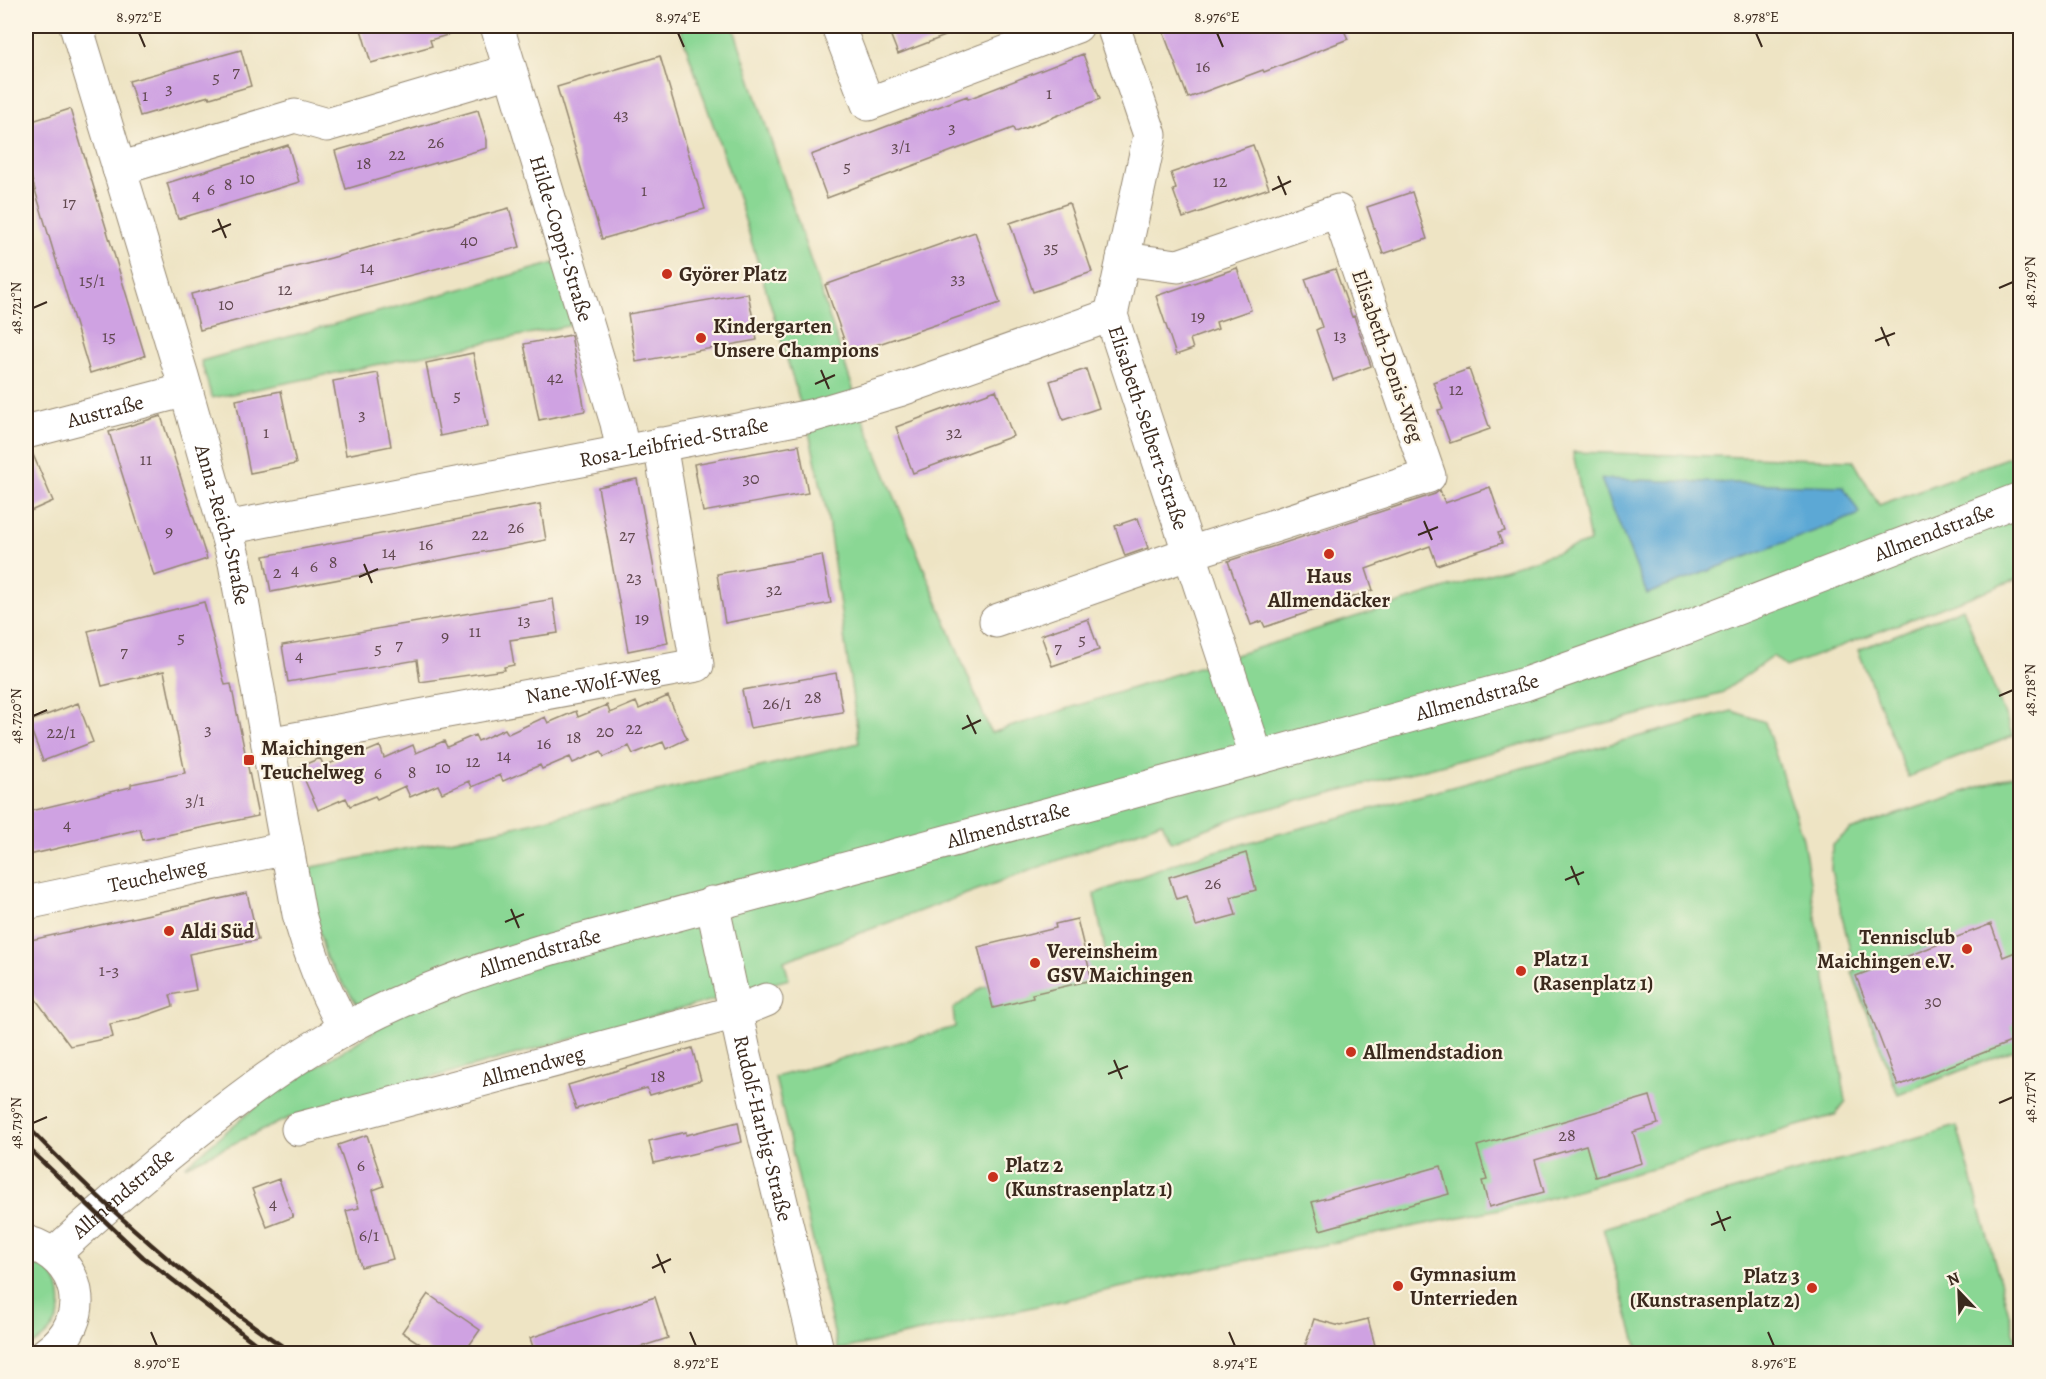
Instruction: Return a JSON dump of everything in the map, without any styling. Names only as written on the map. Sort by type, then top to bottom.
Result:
[{"type":"street","name":"Anna-Reich-Straße","points":[[76,26],[186,390],[235,563],[299,914],[309,953],[324,989],[345,1029]]},
{"type":"street","name":"Hilde-Coppi-Straße","points":[[497,26],[617,423],[622,451]]},
{"type":"street","points":[[838,26],[868,104],[1077,26]]},
{"type":"street","name":"Elisabeth-Selbert-Straße","points":[[1113,26],[1150,135],[1111,315],[1257,758]]},
{"type":"street","points":[[119,169],[295,116],[327,125],[510,71]]},
{"type":"street","name":"Elisabeth-Denis-Weg","points":[[1123,259],[1178,266],[1338,211],[1429,476],[1190,553]]},
{"type":"street","name":"Rosa-Leibfried-Straße","points":[[226,528],[811,416],[899,390],[1111,315]]},
{"type":"street","name":"Austraße","points":[[26,432],[186,390]]},
{"type":"street","name":"Nane-Wolf-Weg","points":[[268,744],[697,665],[660,444]]},
{"type":"street","name":"Allmendstraße","points":[[40,1248],[146,1172],[250,1089],[302,1054],[345,1029],[447,982],[552,948],[712,903],[1525,684],[1688,627],[2020,499]]},
{"type":"street","points":[[996,621],[1190,553]]},
{"type":"street","name":"Teuchelweg","points":[[26,903],[287,848]]},
{"type":"street","name":"Rudolf-Harbig-Straße","points":[[712,903],[744,1051],[818,1353]]},
{"type":"street","name":"Allmendweg","points":[[298,1129],[736,1012],[766,1000]]},
{"type":"street","points":[[40,1248],[69,1273],[76,1296],[76,1312],[63,1349]]},
{"type":"green space","points":[[679,26],[733,26],[863,419],[991,733],[1590,542],[1573,452],[1853,460],[1879,505],[2020,453],[2020,578],[1786,667],[1773,656],[1720,694],[1240,816],[1171,842],[1162,822],[784,961],[789,979],[293,1116],[185,1166],[265,1099],[375,1031],[326,958],[303,869],[510,828],[859,743],[827,513],[809,432],[738,197]]},
{"type":"green space","points":[[555,263],[573,325],[212,398],[201,361]]},
{"type":"green space","points":[[1963,608],[2013,736],[1908,777],[1858,650]]},
{"type":"green space","name":"Allmendstadion","points":[[1732,711],[1765,722],[1803,839],[1846,1101],[1835,1115],[1539,1201],[1209,1268],[838,1350],[775,1077],[955,1027],[953,1009],[983,987],[1106,955],[1094,894],[1187,859]]},
{"type":"green space","points":[[2020,773],[2020,1050],[2019,1048],[1898,1095],[1852,972],[1855,971],[1831,870],[1832,845],[1850,830]]},
{"type":"green space","name":"Platz 3 (Kunstrasenplatz 2)","points":[[1957,1126],[2020,1353],[1639,1353],[1603,1228]]},
{"type":"green space","points":[[26,1257],[41,1264],[52,1275],[61,1299],[56,1323],[39,1341],[26,1347]]},
{"type":"water","points":[[1601,479],[1843,486],[1860,514],[1647,594]]},
{"type":"building","points":[[360,26],[464,26],[465,30],[430,40],[432,46],[371,63]]},
{"type":"building","points":[[887,26],[969,26],[969,27],[898,54]]},
{"type":"building","points":[[1161,26],[1342,26],[1348,39],[1264,72],[1263,70],[1188,98]]},
{"type":"building","points":[[241,50],[251,86],[140,116],[129,81]]},
{"type":"building","points":[[1083,54],[1100,99],[1015,132],[1013,128],[827,198],[811,155],[967,96],[968,99]]},
{"type":"building","points":[[660,56],[705,209],[602,239],[557,87]]},
{"type":"building","points":[[70,109],[145,356],[90,373],[26,160],[26,123]]},
{"type":"building","points":[[478,110],[487,140],[487,148],[346,189],[335,151]]},
{"type":"building","points":[[288,145],[299,182],[178,219],[167,183]]},
{"type":"building","points":[[1253,145],[1269,188],[1183,218],[1173,190],[1176,189],[1171,173]]},
{"type":"building","points":[[1412,192],[1427,239],[1383,254],[1367,207]]},
{"type":"building","points":[[1069,203],[1092,272],[1033,292],[1010,223]]},
{"type":"building","points":[[509,208],[520,247],[200,330],[191,294]]},
{"type":"building","points":[[975,232],[1000,303],[849,354],[825,285]]},
{"type":"building","points":[[1237,268],[1251,310],[1216,322],[1218,329],[1190,339],[1193,349],[1176,355],[1156,296]]},
{"type":"building","points":[[1335,269],[1371,366],[1333,380],[1316,330],[1322,327],[1305,279]]},
{"type":"building","points":[[748,293],[757,340],[636,362],[628,314]]},
{"type":"building","points":[[571,335],[585,411],[539,420],[524,344]]},
{"type":"building","points":[[473,353],[488,426],[440,436],[426,363]]},
{"type":"building","points":[[1086,369],[1099,408],[1063,420],[1050,381]]},
{"type":"building","points":[[1469,369],[1490,429],[1450,443],[1438,410],[1443,409],[1433,382]]},
{"type":"building","points":[[378,373],[391,446],[346,455],[333,381]]},
{"type":"building","points":[[996,390],[1013,436],[913,473],[896,427]]},
{"type":"building","points":[[281,391],[296,464],[250,473],[236,400]]},
{"type":"building","points":[[161,416],[207,559],[154,576],[109,432]]},
{"type":"building","points":[[799,445],[808,493],[703,512],[694,464]]},
{"type":"building","points":[[26,450],[31,450],[53,501],[26,513]]},
{"type":"building","points":[[637,479],[668,643],[628,651],[598,487]]},
{"type":"building","name":"Haus Allmendäcker","points":[[1490,487],[1505,531],[1498,533],[1502,543],[1437,565],[1430,546],[1366,569],[1373,590],[1265,627],[1262,621],[1251,625],[1228,561],[1435,494],[1440,490],[1445,503]]},
{"type":"building","points":[[540,504],[546,540],[271,592],[264,556]]},
{"type":"building","points":[[1138,518],[1148,548],[1125,556],[1115,526]]},
{"type":"building","points":[[822,555],[831,603],[725,623],[717,574]]},
{"type":"building","points":[[553,599],[558,633],[510,640],[514,665],[504,667],[505,670],[420,682],[417,660],[288,682],[282,645]]},
{"type":"building","points":[[204,602],[225,685],[231,684],[258,816],[143,840],[140,829],[29,855],[26,841],[26,812],[131,787],[131,784],[185,773],[164,671],[102,686],[88,631]]},
{"type":"building","points":[[1088,619],[1099,650],[1052,666],[1041,635]]},
{"type":"building","points":[[836,673],[843,712],[750,728],[742,690]]},
{"type":"building","points":[[668,696],[687,739],[666,749],[663,742],[633,754],[629,746],[604,757],[601,751],[573,763],[570,757],[542,769],[540,765],[503,781],[500,775],[472,787],[469,781],[442,793],[438,785],[410,797],[405,786],[377,799],[375,796],[350,806],[346,798],[318,810],[299,767],[320,758],[324,766],[380,746],[384,758],[413,745],[416,753],[444,741],[447,747],[475,735],[478,741],[505,729],[508,734],[545,717],[548,723],[576,711],[578,717],[607,705],[610,713],[636,702],[639,709]]},
{"type":"building","points":[[78,703],[93,742],[43,761],[28,722]]},
{"type":"building","points":[[1246,853],[1256,890],[1231,897],[1236,915],[1196,926],[1187,896],[1176,899],[1169,877]]},
{"type":"building","points":[[247,893],[258,940],[189,954],[196,990],[170,995],[173,1006],[139,1018],[110,1024],[113,1037],[70,1046],[26,986],[26,941]]},
{"type":"building","name":"Vereinsheim GSV Maichingen","points":[[1077,919],[1092,980],[1032,994],[1033,998],[993,1008],[978,947],[1056,928],[1055,924]]},
{"type":"building","name":"Tennisclub Maichingen e.V.","points":[[1991,924],[2003,957],[2020,950],[2020,1021],[2010,1026],[2016,1040],[1898,1086],[1856,976]]},
{"type":"building","points":[[692,1048],[701,1080],[650,1095],[647,1088],[576,1109],[568,1085]]},
{"type":"building","points":[[1650,1096],[1658,1124],[1633,1132],[1642,1163],[1595,1177],[1586,1145],[1535,1160],[1544,1192],[1489,1207],[1482,1181],[1487,1180],[1477,1146]]},
{"type":"building","points":[[738,1122],[742,1142],[654,1163],[649,1141],[686,1132],[686,1135]]},
{"type":"building","points":[[367,1135],[384,1186],[373,1190],[393,1259],[361,1267],[346,1211],[359,1208],[338,1145]]},
{"type":"building","points":[[1441,1166],[1449,1194],[1320,1230],[1312,1202]]},
{"type":"building","points":[[279,1179],[293,1217],[267,1227],[252,1189]]},
{"type":"building","points":[[428,1294],[480,1330],[464,1353],[434,1353],[402,1332]]},
{"type":"building","points":[[655,1297],[668,1338],[622,1353],[535,1353],[530,1338]]},
{"type":"building","points":[[1314,1319],[1340,1326],[1368,1319],[1377,1353],[1303,1353]]},
{"type":"railway","points":[[26,1125],[88,1187],[154,1247],[222,1303],[294,1354]]},
{"type":"railway","points":[[26,1146],[143,1257],[269,1354]]},
{"type":"place","name":"Györer Platz","points":[[667,274]]},
{"type":"place","name":"Kindergarten Unsere Champions","points":[[701,338]]},
{"type":"place","name":"Haus Allmendäcker","points":[[1329,554]]},
{"type":"place","name":"Maichingen Teuchelweg","points":[[249,760]]},
{"type":"place","name":"Aldi Süd","points":[[169,931]]},
{"type":"place","name":"Tennisclub Maichingen e.V.","points":[[1967,949]]},
{"type":"place","name":"Vereinsheim GSV Maichingen","points":[[1035,963]]},
{"type":"place","name":"Platz 1 (Rasenplatz 1)","points":[[1521,971]]},
{"type":"place","name":"Allmendstadion","points":[[1351,1052]]},
{"type":"place","name":"Platz 2 (Kunstrasenplatz 1)","points":[[993,1177]]},
{"type":"place","name":"Gymnasium Unterrieden","points":[[1398,1286]]},
{"type":"place","name":"Platz 3 (Kunstrasenplatz 2)","points":[[1812,1288]]}]
